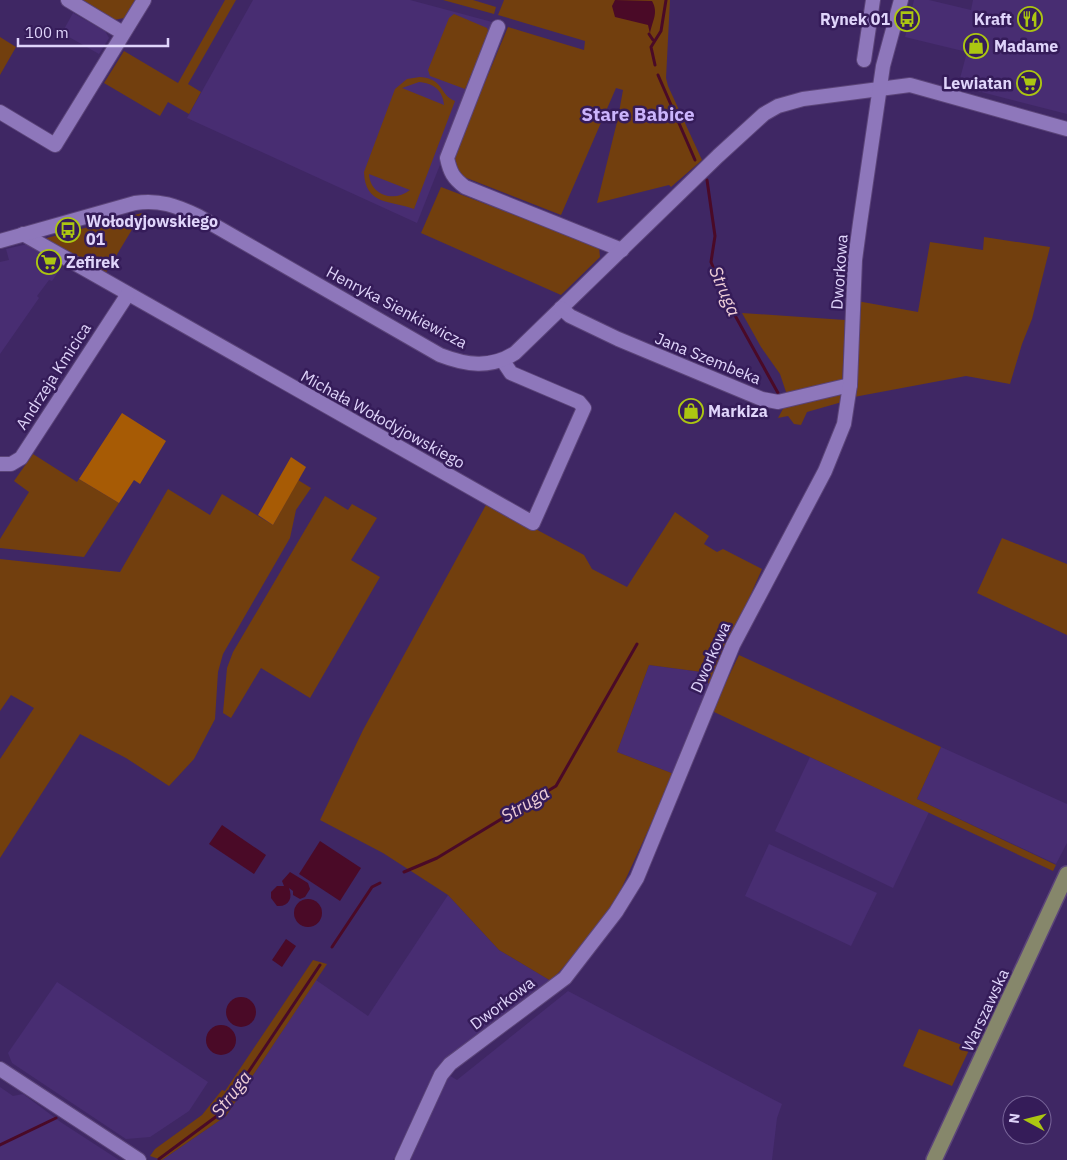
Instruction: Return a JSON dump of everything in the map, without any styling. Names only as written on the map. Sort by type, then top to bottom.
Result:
[{"type":"main road","name":"Warszawska","points":[[934,1160],[1067,874]]},
{"type":"street","points":[[68,0],[123,33]]},
{"type":"street","points":[[0,112],[55,145],[144,0]]},
{"type":"street","points":[[864,60],[872,0]]},
{"type":"street","name":"Dworkowa","points":[[402,1160],[441,1075],[450,1064],[565,978],[616,912],[637,878],[733,645],[825,471],[844,424],[850,385],[855,260],[880,88],[901,0]]},
{"type":"street","points":[[498,27],[447,158],[450,172],[455,180],[464,187],[622,250]]},
{"type":"street","points":[[503,361],[515,353],[718,156],[771,109],[803,99],[859,94],[880,88],[910,86],[1067,129]]},
{"type":"street","name":"Henryka Sienkiewicza","points":[[0,240],[135,203],[164,202],[198,216],[440,355],[464,364],[488,364],[503,361]]},
{"type":"street","name":"Michała Wołodyjowskiego","points":[[23,234],[533,523],[584,408],[579,402],[511,373],[503,361]]},
{"type":"street","name":"Andrzeja Kmicica","points":[[0,464],[11,464],[21,458],[128,294]]},
{"type":"street","name":"Jana Szembeka","points":[[561,308],[570,316],[618,339],[762,399],[778,402],[850,385]]},
{"type":"street","points":[[0,1069],[139,1160]]},
{"type":"shaded area","points":[[83,0],[135,0],[124,18],[114,20]]},
{"type":"shaded area","points":[[225,0],[236,0],[188,84],[201,92],[189,114],[168,102],[160,116],[104,83],[124,51],[178,83]]},
{"type":"shaded area","points":[[253,0],[410,0],[496,23],[417,223],[187,118]]},
{"type":"shaded area","points":[[443,0],[473,0],[496,7],[494,14]]},
{"type":"shaded area","points":[[504,0],[670,0],[666,78],[702,160],[671,187],[669,185],[597,203],[623,90],[616,88],[561,215],[464,177],[459,173],[454,156],[508,27],[584,50],[585,41],[498,15]]},
{"type":"shaded area","points":[[615,0],[652,1],[655,13],[650,34],[648,25],[615,17],[612,6]]},
{"type":"shaded area","points":[[914,0],[929,0],[971,10],[973,0],[1067,0],[1067,114],[958,86],[967,52],[905,37]]},
{"type":"shaded area","points":[[73,13],[105,31],[109,38],[99,54],[62,33]]},
{"type":"shaded area","points":[[454,14],[487,28],[489,34],[465,89],[430,76],[428,70],[449,18]]},
{"type":"shaded area","points":[[0,37],[16,47],[0,75]]},
{"type":"shaded area","points":[[428,78],[438,84],[446,95],[455,101],[414,209],[381,200],[374,196],[365,183],[364,172],[395,89],[407,79]],"holes":[[[419,82],[436,88],[442,95],[444,105],[402,88]],[[369,174],[410,190],[397,196],[384,195],[374,187],[370,181]]]},
{"type":"shaded area","points":[[441,187],[599,247],[600,257],[561,295],[421,233]]},
{"type":"shaded area","points":[[142,213],[104,276],[43,239]]},
{"type":"shaded area","points":[[984,237],[1050,247],[1032,319],[1010,384],[966,376],[854,397],[857,301],[918,312],[930,242],[983,250]]},
{"type":"shaded area","points":[[32,243],[65,262],[52,281],[49,280],[37,296],[39,298],[0,354],[0,262],[9,260],[6,249]]},
{"type":"shaded area","points":[[742,313],[845,320],[842,385],[788,398],[780,374],[761,347]]},
{"type":"shaded area","points":[[842,394],[842,402],[807,412],[801,425],[794,424],[788,416],[778,418],[784,407]]},
{"type":"shaded area","points":[[122,413],[166,441],[140,484],[134,480],[119,503],[79,479]]},
{"type":"shaded area","points":[[33,454],[77,482],[79,479],[119,503],[84,557],[0,548],[0,539],[29,492],[14,481]]},
{"type":"shaded area","points":[[291,457],[306,467],[273,525],[258,515]]},
{"type":"shaded area","points":[[298,480],[311,488],[296,510],[290,538],[223,654],[218,672],[215,719],[194,759],[169,786],[126,758],[80,734],[0,858],[0,759],[34,708],[11,695],[0,711],[0,559],[120,572],[168,489],[210,515],[222,494],[273,525]]},
{"type":"shaded area","points":[[325,496],[348,510],[352,504],[377,518],[351,560],[380,577],[310,698],[261,668],[231,718],[223,713],[227,668],[233,652]]},
{"type":"shaded area","points":[[487,503],[584,555],[592,569],[627,587],[675,512],[709,536],[704,544],[717,552],[723,549],[762,569],[710,686],[702,672],[649,665],[617,752],[674,774],[617,898],[602,924],[551,981],[499,950],[448,895],[383,853],[320,820],[363,730]]},
{"type":"shaded area","points":[[1002,538],[1067,564],[1067,635],[977,593]]},
{"type":"shaded area","points":[[739,655],[941,747],[917,799],[1056,865],[1053,871],[712,711]]},
{"type":"shaded area","points":[[649,665],[702,672],[710,686],[674,774],[617,752]]},
{"type":"shaded area","points":[[941,747],[1067,804],[1067,843],[1056,864],[917,799]]},
{"type":"shaded area","points":[[810,757],[929,812],[893,888],[775,831]]},
{"type":"shaded area","points":[[222,825],[266,855],[254,874],[209,844]]},
{"type":"shaded area","points":[[320,841],[361,868],[340,901],[299,874]]},
{"type":"shaded area","points":[[769,844],[877,893],[851,946],[745,896]]},
{"type":"shaded area","points":[[290,872],[308,883],[310,889],[305,897],[300,899],[293,895],[293,891],[289,888],[289,901],[284,905],[277,906],[271,898],[271,892],[277,886],[284,886],[282,881]]},
{"type":"shaded area","points":[[448,895],[499,950],[551,981],[429,1087],[393,1160],[162,1160],[226,1116],[316,980],[368,1016]]},
{"type":"shaded area","points":[[308,899],[318,903],[322,913],[318,923],[308,927],[298,923],[294,913],[298,903]]},
{"type":"shaded area","points":[[286,939],[296,946],[282,967],[272,960]]},
{"type":"shaded area","points":[[313,960],[327,964],[226,1116],[162,1160],[150,1156],[155,1149],[202,1115],[222,1090],[225,1091]]},
{"type":"shaded area","points":[[57,982],[208,1082],[189,1111],[150,1137],[126,1139],[12,1063],[8,1053]]},
{"type":"shaded area","points":[[568,991],[782,1104],[777,1118],[772,1160],[406,1160],[447,1074],[457,1080]]},
{"type":"shaded area","points":[[241,997],[247,998],[255,1006],[255,1018],[247,1026],[241,1027],[235,1026],[227,1018],[226,1012],[227,1006],[235,998]]},
{"type":"shaded area","points":[[221,1025],[227,1026],[235,1034],[235,1046],[227,1054],[221,1055],[215,1054],[207,1046],[206,1040],[207,1034],[215,1026]]},
{"type":"shaded area","points":[[919,1029],[970,1048],[952,1086],[903,1066]]},
{"type":"shaded area","points":[[0,1087],[13,1096],[23,1094],[62,1123],[119,1160],[0,1160]]},
{"type":"waterway","name":"Struga","points":[[655,65],[651,47],[661,31],[666,0]]},
{"type":"waterway","points":[[649,34],[653,40]]},
{"type":"waterway","name":"Struga","points":[[658,75],[695,160]]},
{"type":"waterway","name":"Struga","points":[[707,180],[715,236],[711,262],[727,301],[778,393]]},
{"type":"waterway","name":"Struga","points":[[404,872],[437,858],[556,786],[637,644]]},
{"type":"waterway","name":"Struga","points":[[332,947],[372,887],[380,883]]},
{"type":"waterway","name":"Struga","points":[[159,1159],[221,1113],[320,965]]},
{"type":"waterway","name":"Struga","points":[[0,1145],[56,1118]]},
{"type":"place","name":"Rynek 01","points":[[907,19]]},
{"type":"place","name":"Kraft","points":[[1030,19]]},
{"type":"place","name":"Madame","points":[[976,46]]},
{"type":"place","name":"Lewiatan","points":[[1029,83]]},
{"type":"place","name":"Wołodyjowskiego 01","points":[[68,230]]},
{"type":"place","name":"Zefirek","points":[[49,262]]},
{"type":"place","name":"Markiza","points":[[691,411]]},
{"type":"district","name":"Stare Babice","points":[[638,114]]}]
